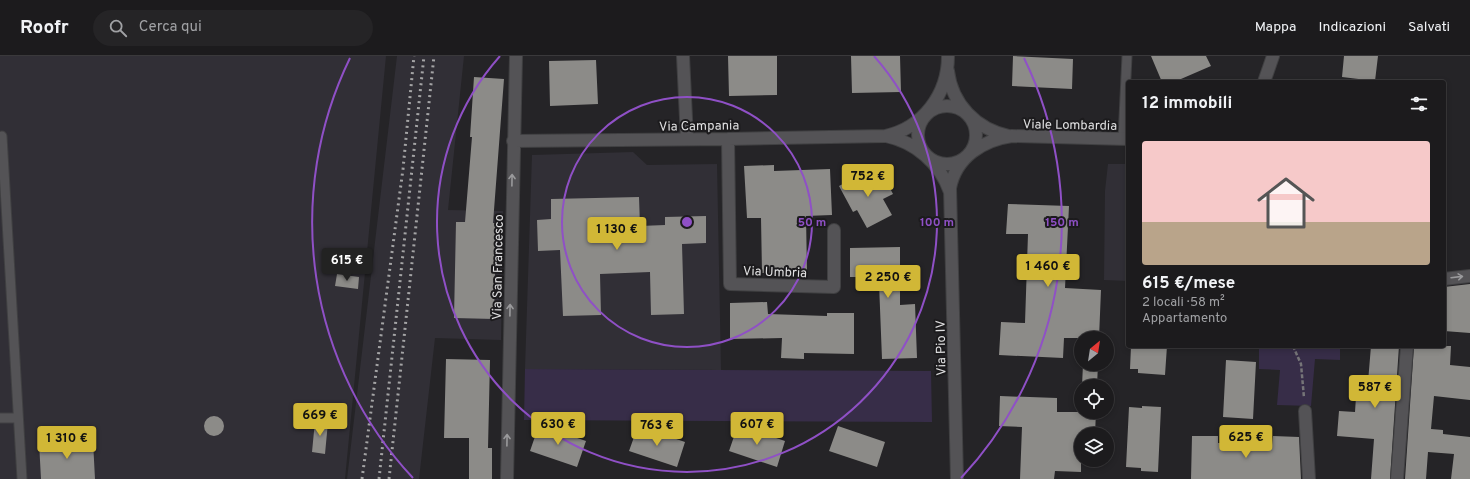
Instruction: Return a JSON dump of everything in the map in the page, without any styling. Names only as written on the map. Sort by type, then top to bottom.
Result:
[{"type":"street","name":"Via San Francesco","points":[[507,479],[516,56]]},
{"type":"street","points":[[683,56],[687,139]]},
{"type":"street","points":[[1265,80],[1273,56]]},
{"type":"street","points":[[948,61],[953,91],[960,105],[973,121],[976,133],[975,143],[969,155],[959,162],[949,164],[935,162],[927,156],[921,148],[918,138],[919,127],[934,104],[940,91],[948,61]]},
{"type":"street","points":[[925,116],[935,108],[946,105],[959,108],[967,113]]},
{"type":"street","name":"Viale Lombardia","points":[[967,113],[987,128],[1004,135],[1125,139]]},
{"type":"street","name":"Via Campania","points":[[513,141],[885,136],[902,131],[915,124],[925,116]]},
{"type":"street","name":"Via Campania","points":[[885,136],[907,143],[927,156]]},
{"type":"street","name":"Viale Lombardia","points":[[969,155],[987,142],[998,138],[1012,136]]},
{"type":"street","name":"Via Umbria","points":[[728,139],[730,284],[834,287],[834,230]]},
{"type":"street","name":"Via Pio IV","points":[[957,479],[950,193],[954,174],[969,155]]},
{"type":"street","name":"Via Pio IV","points":[[927,156],[940,171],[950,193]]},
{"type":"street","points":[[1446,278],[1470,276]]},
{"type":"street","points":[[1396,479],[1407,348]]},
{"type":"street","points":[[1305,411],[1309,479]]},
{"type":"lane","points":[[1126,80],[1127,56]]},
{"type":"lane","points":[[1125,139],[1126,98]]},
{"type":"lane","points":[[2,136],[4,253],[22,479]]},
{"type":"lane","points":[[0,418],[18,418]]},
{"type":"path","points":[[1294,348],[1301,364],[1305,411]]},
{"type":"shaded area","points":[[0,56],[386,56],[345,479],[0,479]]},
{"type":"shaded area","points":[[397,56],[464,56],[448,210],[503,211],[501,340],[435,338],[419,479],[347,479]]},
{"type":"shaded area","points":[[633,152],[647,165],[717,164],[721,370],[525,369],[532,155]]},
{"type":"shaded area","points":[[1108,164],[1126,164],[1126,281],[1104,280],[1105,191]]},
{"type":"shaded area","points":[[1259,348],[1340,348],[1340,360],[1315,359],[1311,406],[1277,405],[1280,370],[1259,369]]},
{"type":"shaded area","points":[[525,369],[931,371],[932,422],[524,420]]},
{"type":"building","points":[[728,56],[777,56],[777,95],[729,96]]},
{"type":"building","points":[[851,56],[900,56],[901,92],[852,93]]},
{"type":"building","points":[[1013,56],[1073,59],[1072,89],[1012,86]]},
{"type":"building","points":[[1151,56],[1206,56],[1211,66],[1179,80],[1161,80]]},
{"type":"building","points":[[1344,56],[1378,56],[1375,80],[1342,77]]},
{"type":"building","points":[[596,60],[598,104],[550,106],[549,61]]},
{"type":"building","points":[[474,77],[504,79],[493,223],[496,223],[494,319],[454,318],[456,222],[465,222],[472,137],[470,137]]},
{"type":"building","points":[[774,165],[774,171],[830,169],[832,215],[806,216],[807,272],[762,273],[761,218],[747,218],[744,166]]},
{"type":"building","points":[[881,171],[893,194],[883,199],[892,215],[867,228],[857,210],[853,212],[839,186],[862,174],[866,179]]},
{"type":"building","points":[[639,197],[640,226],[665,225],[665,217],[706,216],[706,243],[682,244],[684,314],[651,315],[650,272],[600,274],[601,315],[563,316],[560,250],[538,251],[537,220],[551,219],[551,199]]},
{"type":"building","points":[[1008,204],[1069,206],[1065,288],[1101,290],[1099,331],[1074,331],[1074,338],[1064,338],[1063,358],[999,355],[1001,322],[1025,323],[1028,234],[1006,234]]},
{"type":"building","points":[[900,247],[900,305],[915,304],[917,358],[882,359],[879,283],[872,283],[872,277],[850,277],[850,248]]},
{"type":"building","points":[[337,274],[359,277],[358,289],[335,286]]},
{"type":"building","points":[[1470,284],[1470,333],[1446,331],[1446,287]]},
{"type":"building","points":[[767,302],[768,314],[827,316],[827,313],[854,313],[854,354],[804,353],[804,359],[781,358],[782,338],[730,339],[730,303]]},
{"type":"building","points":[[1446,346],[1451,346],[1450,365],[1470,367],[1470,400],[1434,396],[1431,429],[1443,430],[1443,434],[1470,437],[1470,479],[1451,479],[1454,454],[1428,452],[1426,479],[1405,479],[1414,348],[1446,348]]},
{"type":"building","points":[[1131,348],[1167,348],[1165,375],[1138,373],[1138,369],[1130,369]]},
{"type":"building","points":[[1371,348],[1399,348],[1390,479],[1371,479],[1374,439],[1337,436],[1339,411],[1355,412],[1357,381],[1368,382]]},
{"type":"building","points":[[446,359],[490,360],[488,448],[492,448],[492,479],[469,479],[469,438],[444,438]]},
{"type":"building","points":[[1226,360],[1256,362],[1253,419],[1223,417]]},
{"type":"building","points":[[1083,371],[1098,371],[1097,379],[1082,379]]},
{"type":"building","points":[[1000,396],[1057,398],[1057,412],[1074,412],[1074,419],[1096,419],[1095,427],[1074,427],[1074,467],[1081,467],[1081,472],[1055,471],[1054,479],[1020,479],[1022,427],[999,426]]},
{"type":"building","points":[[1142,406],[1161,407],[1158,472],[1141,471],[1141,468],[1126,467],[1129,407],[1142,408]]},
{"type":"building","points":[[214,416],[221,419],[224,426],[221,433],[214,436],[207,433],[204,426],[207,419]]},
{"type":"building","points":[[315,421],[328,422],[325,454],[312,452]]},
{"type":"building","points":[[539,425],[586,441],[577,467],[530,451]]},
{"type":"building","points":[[738,425],[785,441],[777,467],[729,451]]},
{"type":"building","points":[[638,426],[685,442],[677,467],[629,451]]},
{"type":"building","points":[[838,426],[885,442],[877,467],[829,451]]},
{"type":"building","points":[[1192,436],[1218,436],[1218,443],[1272,445],[1273,436],[1299,437],[1301,479],[1191,479]]},
{"type":"building","points":[[93,441],[95,479],[41,479],[39,442]]},
{"type":"railway","points":[[362,479],[403,169],[414,56]]},
{"type":"railway","points":[[379,479],[424,56]]},
{"type":"railway","points":[[389,479],[434,56]]}]
